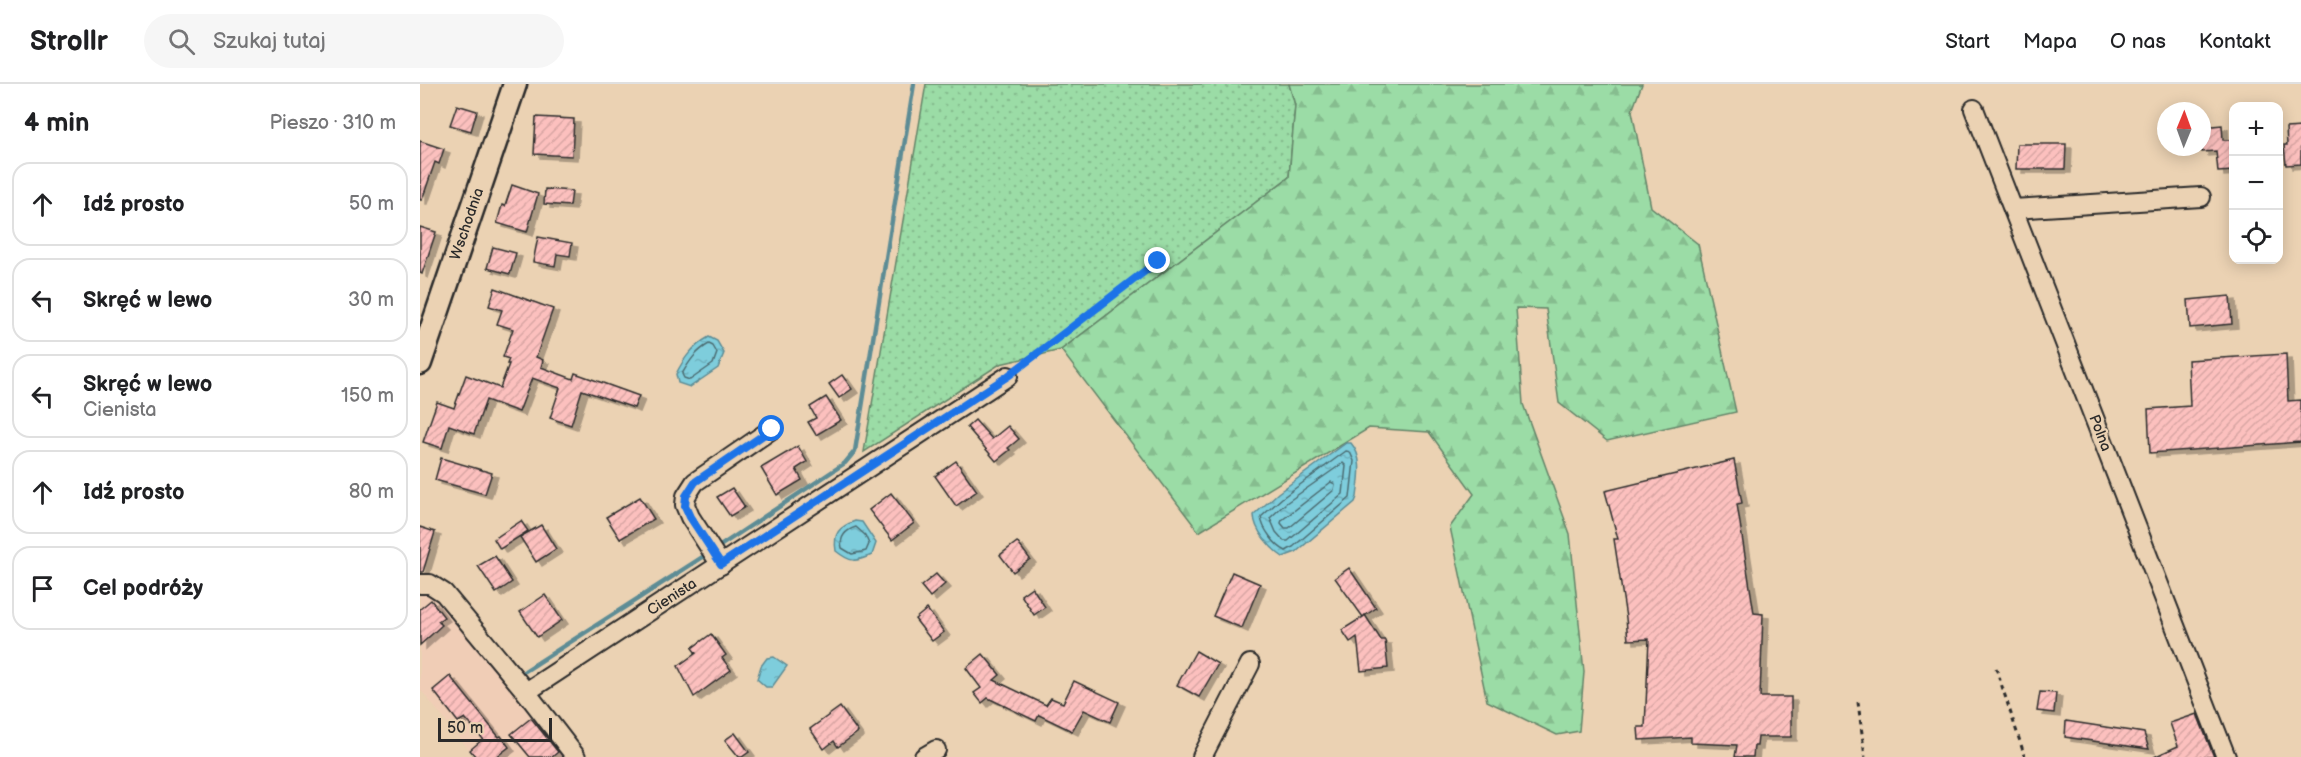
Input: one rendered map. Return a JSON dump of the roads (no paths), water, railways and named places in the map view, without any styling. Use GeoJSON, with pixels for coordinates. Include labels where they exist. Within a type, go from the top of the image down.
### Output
{"type":"FeatureCollection","features":[{"type":"Feature","properties":{"kind":"street","name":"Wschodnia"},"geometry":{"type":"LineString","coordinates":[[420,363],[515,84]]}},
{"type":"Feature","properties":{"kind":"street","name":"Polna"},"geometry":{"type":"LineString","coordinates":[[1974,109],[2226,757]]}},
{"type":"Feature","properties":{"kind":"street"},"geometry":{"type":"LineString","coordinates":[[2013,209],[2201,197]]}},
{"type":"Feature","properties":{"kind":"street","name":"Cienista"},"geometry":{"type":"LineString","coordinates":[[526,692],[1008,376]]}},
{"type":"Feature","properties":{"kind":"street"},"geometry":{"type":"LineString","coordinates":[[721,564],[690,517],[685,506],[686,496],[695,482],[772,429]]}},
{"type":"Feature","properties":{"kind":"street"},"geometry":{"type":"LineString","coordinates":[[420,584],[430,585],[444,593],[526,692],[576,757]]}},
{"type":"Feature","properties":{"kind":"street"},"geometry":{"type":"LineString","coordinates":[[1202,757],[1250,664]]}},
{"type":"Feature","properties":{"kind":"water"},"geometry":{"type":"Polygon","coordinates":[[[709,337],[717,341],[724,353],[718,368],[690,387],[678,383],[676,374],[682,363],[694,348],[709,337]]]}},
{"type":"Feature","properties":{"kind":"water"},"geometry":{"type":"Polygon","coordinates":[[[1346,443],[1351,443],[1358,455],[1360,469],[1355,502],[1296,552],[1283,557],[1264,539],[1257,527],[1254,515],[1278,493],[1346,443]]]}},
{"type":"Feature","properties":{"kind":"water"},"geometry":{"type":"Polygon","coordinates":[[[855,521],[862,522],[876,543],[872,555],[853,560],[836,551],[835,540],[841,528],[855,521]]]}},
{"type":"Feature","properties":{"kind":"water"},"geometry":{"type":"Polygon","coordinates":[[[774,657],[787,666],[772,687],[766,687],[757,679],[761,666],[767,658],[774,657]]]}},
{"type":"Feature","properties":{"kind":"waterway"},"geometry":{"type":"LineString","coordinates":[[717,548],[845,463],[855,451],[914,84]]}},
{"type":"Feature","properties":{"kind":"waterway"},"geometry":{"type":"LineString","coordinates":[[525,671],[709,553]]}}]}
